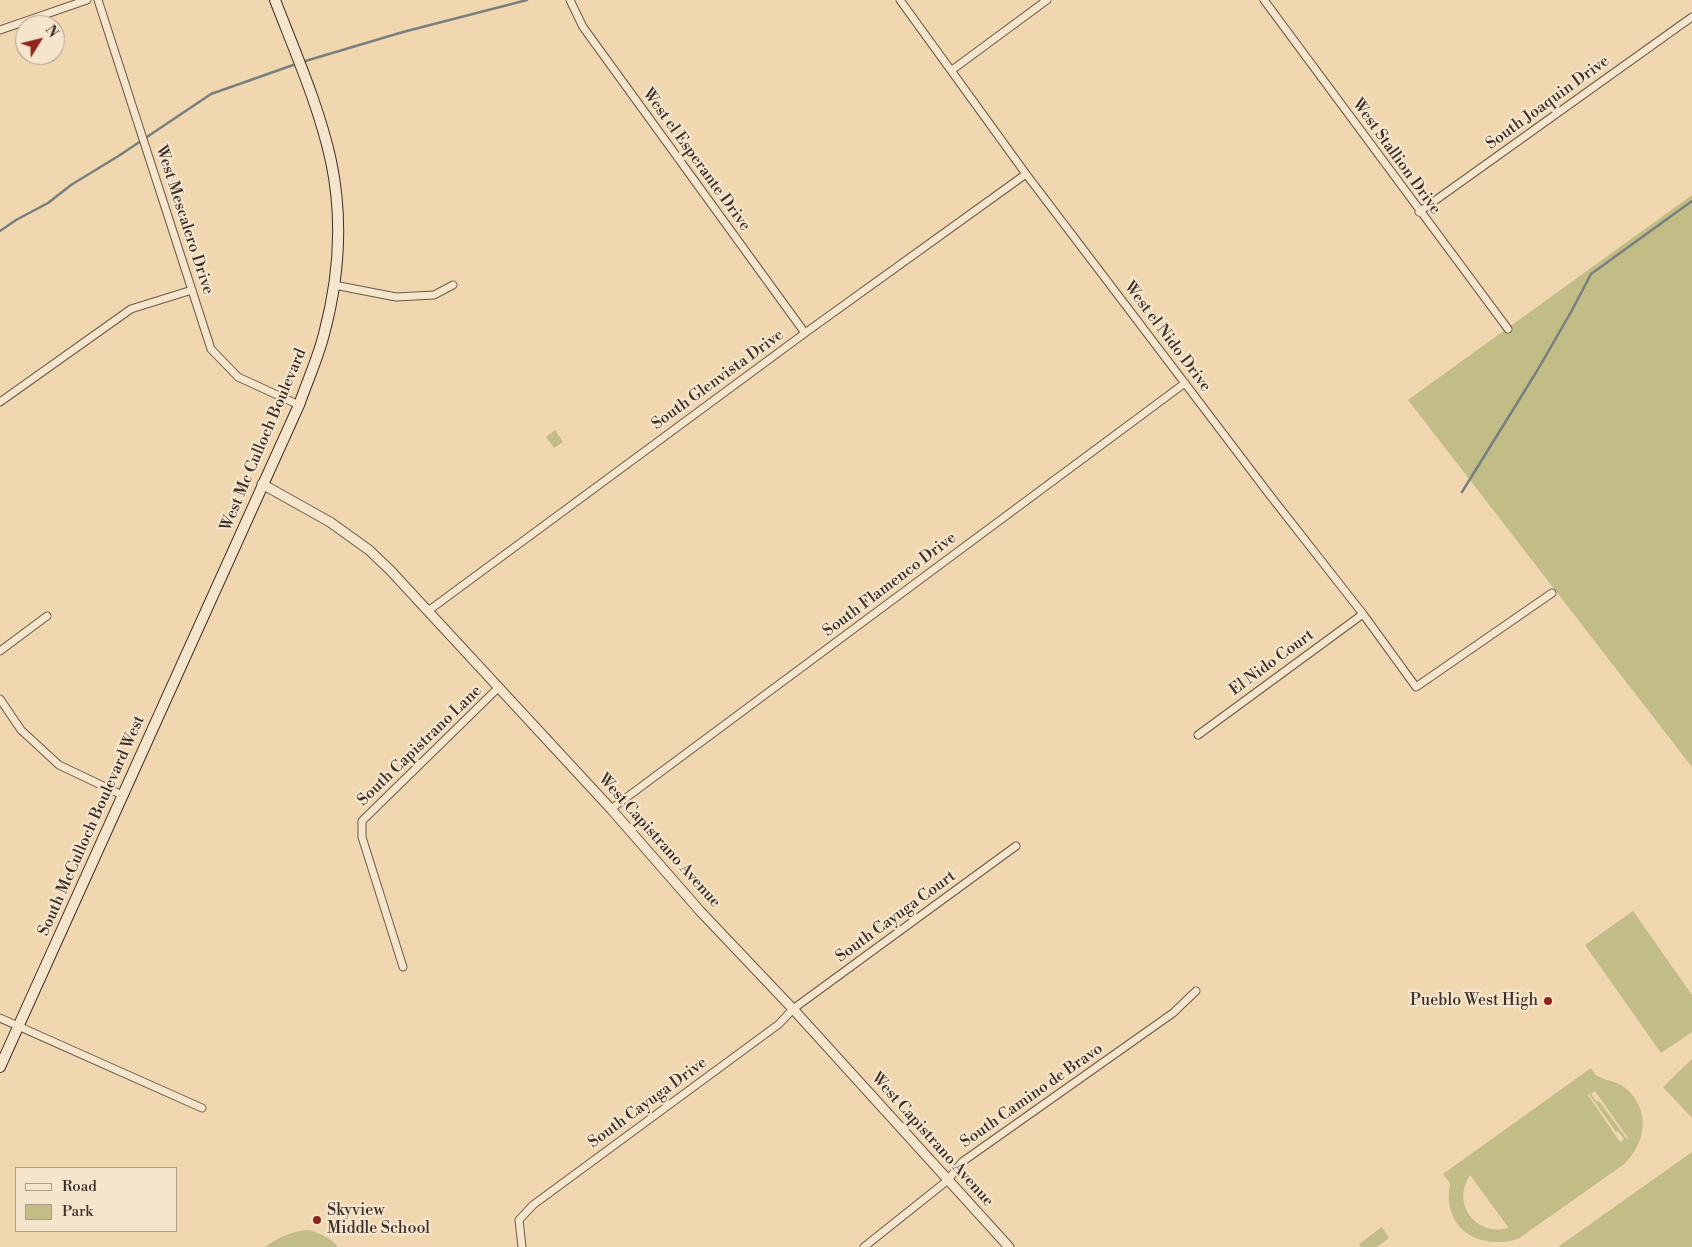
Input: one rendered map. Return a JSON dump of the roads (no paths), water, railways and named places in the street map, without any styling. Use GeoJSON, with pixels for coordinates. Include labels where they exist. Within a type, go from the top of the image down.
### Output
{"type":"FeatureCollection","features":[{"type":"Feature","properties":{"kind":"main road","name":"West Mc Culloch Boulevard"},"geometry":{"type":"LineString","coordinates":[[210,598],[298,406],[324,336],[334,285],[338,223],[331,162],[320,120],[275,0]]}},
{"type":"Feature","properties":{"kind":"main road","name":"South McCulloch Boulevard West"},"geometry":{"type":"LineString","coordinates":[[0,1067],[210,598]]}},
{"type":"Feature","properties":{"kind":"street"},"geometry":{"type":"LineString","coordinates":[[0,30],[87,0]]}},
{"type":"Feature","properties":{"kind":"street","name":"West Mescalero Drive"},"geometry":{"type":"LineString","coordinates":[[98,0],[211,349],[238,377],[298,406]]}},
{"type":"Feature","properties":{"kind":"street","name":"West el Esperante Drive"},"geometry":{"type":"LineString","coordinates":[[570,0],[583,27],[805,333]]}},
{"type":"Feature","properties":{"kind":"street","name":"West el Nido Drive"},"geometry":{"type":"LineString","coordinates":[[900,0],[1026,174],[1363,614],[1416,687],[1552,592]]}},
{"type":"Feature","properties":{"kind":"street"},"geometry":{"type":"LineString","coordinates":[[952,70],[1047,0]]}},
{"type":"Feature","properties":{"kind":"street","name":"West Stallion Drive"},"geometry":{"type":"LineString","coordinates":[[1264,0],[1419,212],[1508,329]]}},
{"type":"Feature","properties":{"kind":"street","name":"South Joaquin Drive"},"geometry":{"type":"LineString","coordinates":[[1419,212],[1692,17]]}},
{"type":"Feature","properties":{"kind":"street","name":"South Glenvista Drive"},"geometry":{"type":"LineString","coordinates":[[428,611],[805,333],[1026,174]]}},
{"type":"Feature","properties":{"kind":"street"},"geometry":{"type":"LineString","coordinates":[[334,285],[396,297],[434,296],[453,285]]}},
{"type":"Feature","properties":{"kind":"street"},"geometry":{"type":"LineString","coordinates":[[0,402],[131,309],[192,290]]}},
{"type":"Feature","properties":{"kind":"street","name":"South Flamenco Drive"},"geometry":{"type":"LineString","coordinates":[[611,809],[1185,383]]}},
{"type":"Feature","properties":{"kind":"street","name":"West Capistrano Avenue"},"geometry":{"type":"LineString","coordinates":[[262,484],[330,522],[352,537],[390,570],[611,809],[700,911],[793,1009],[1009,1247]]}},
{"type":"Feature","properties":{"kind":"street","name":"El Nido Court"},"geometry":{"type":"LineString","coordinates":[[1198,735],[1363,614]]}},
{"type":"Feature","properties":{"kind":"street"},"geometry":{"type":"LineString","coordinates":[[0,651],[47,616]]}},
{"type":"Feature","properties":{"kind":"street","name":"South Capistrano Lane"},"geometry":{"type":"LineString","coordinates":[[403,967],[362,838],[362,821],[498,688]]}},
{"type":"Feature","properties":{"kind":"street"},"geometry":{"type":"LineString","coordinates":[[0,699],[21,730],[59,765],[122,795]]}},
{"type":"Feature","properties":{"kind":"street","name":"South Cayuga Court"},"geometry":{"type":"LineString","coordinates":[[793,1009],[1016,846]]}},
{"type":"Feature","properties":{"kind":"street","name":"South Camino de Bravo"},"geometry":{"type":"LineString","coordinates":[[864,1247],[948,1180],[962,1162],[1173,1013],[1196,991]]}},
{"type":"Feature","properties":{"kind":"street","name":"South Cayuga Drive"},"geometry":{"type":"LineString","coordinates":[[522,1247],[519,1220],[533,1205],[780,1024],[793,1009]]}},
{"type":"Feature","properties":{"kind":"street"},"geometry":{"type":"LineString","coordinates":[[0,1018],[202,1108]]}},
{"type":"Feature","properties":{"kind":"waterway"},"geometry":{"type":"LineString","coordinates":[[302,62],[403,32],[527,0]]}},
{"type":"Feature","properties":{"kind":"waterway"},"geometry":{"type":"LineString","coordinates":[[0,231],[48,203],[71,185],[120,155],[211,94],[296,64]]}},
{"type":"Feature","properties":{"kind":"waterway"},"geometry":{"type":"LineString","coordinates":[[1462,492],[1537,371],[1591,274],[1692,201]]}},
{"type":"Feature","properties":{"kind":"place","name":"Pueblo West High"},"geometry":{"type":"Point","coordinates":[1548,1001]}},
{"type":"Feature","properties":{"kind":"place","name":"Skyview Middle School"},"geometry":{"type":"Point","coordinates":[317,1220]}}]}
